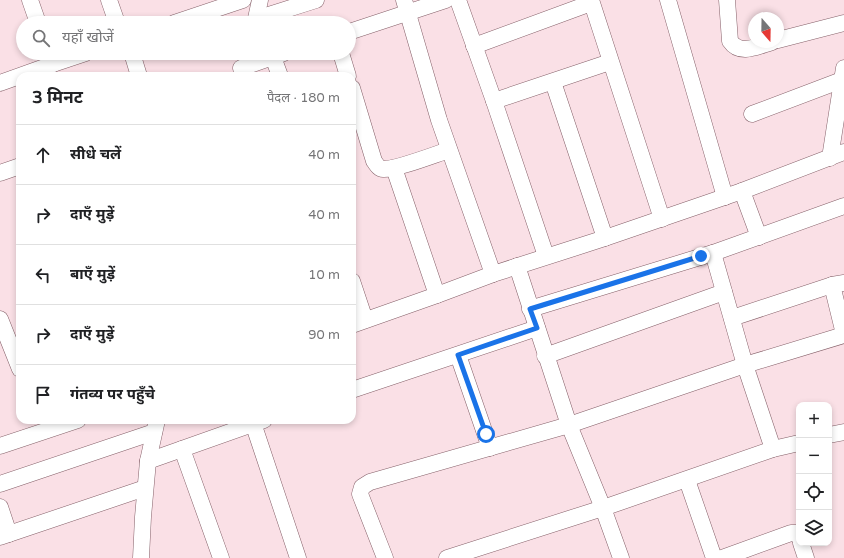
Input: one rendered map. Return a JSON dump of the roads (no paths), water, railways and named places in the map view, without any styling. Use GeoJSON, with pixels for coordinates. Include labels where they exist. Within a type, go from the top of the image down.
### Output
{"type":"FeatureCollection","features":[{"type":"Feature","properties":{"kind":"street"},"geometry":{"type":"LineString","coordinates":[[30,0],[36,16]]}},
{"type":"Feature","properties":{"kind":"street"},"geometry":{"type":"LineString","coordinates":[[109,0],[115,16]]}},
{"type":"Feature","properties":{"kind":"street"},"geometry":{"type":"LineString","coordinates":[[195,16],[243,0]]}},
{"type":"Feature","properties":{"kind":"street"},"geometry":{"type":"LineString","coordinates":[[257,16],[260,0]]}},
{"type":"Feature","properties":{"kind":"street"},"geometry":{"type":"LineString","coordinates":[[270,16],[316,0]]}},
{"type":"Feature","properties":{"kind":"street"},"geometry":{"type":"LineString","coordinates":[[356,29],[406,7],[446,0]]}},
{"type":"Feature","properties":{"kind":"street"},"geometry":{"type":"LineString","coordinates":[[458,0],[494,101],[546,256]]}},
{"type":"Feature","properties":{"kind":"street"},"geometry":{"type":"LineString","coordinates":[[668,0],[725,197]]}},
{"type":"Feature","properties":{"kind":"street"},"geometry":{"type":"LineString","coordinates":[[727,0],[730,41],[739,49],[750,48]]}},
{"type":"Feature","properties":{"kind":"street"},"geometry":{"type":"LineString","coordinates":[[474,46],[591,1],[662,219]]}},
{"type":"Feature","properties":{"kind":"street"},"geometry":{"type":"LineString","coordinates":[[406,7],[439,120],[493,274]]}},
{"type":"Feature","properties":{"kind":"street"},"geometry":{"type":"LineString","coordinates":[[784,38],[844,23]]}},
{"type":"Feature","properties":{"kind":"street"},"geometry":{"type":"LineString","coordinates":[[22,72],[49,60]]}},
{"type":"Feature","properties":{"kind":"street"},"geometry":{"type":"LineString","coordinates":[[134,60],[139,72]]}},
{"type":"Feature","properties":{"kind":"street"},"geometry":{"type":"LineString","coordinates":[[242,66],[262,60]]}},
{"type":"Feature","properties":{"kind":"street"},"geometry":{"type":"LineString","coordinates":[[279,60],[280,72]]}},
{"type":"Feature","properties":{"kind":"street"},"geometry":{"type":"LineString","coordinates":[[343,60],[347,72]]}},
{"type":"Feature","properties":{"kind":"street"},"geometry":{"type":"LineString","coordinates":[[494,101],[610,62]]}},
{"type":"Feature","properties":{"kind":"street"},"geometry":{"type":"LineString","coordinates":[[356,304],[359,322],[493,274],[725,197],[837,155],[843,74],[752,114]]}},
{"type":"Feature","properties":{"kind":"street"},"geometry":{"type":"LineString","coordinates":[[0,82],[16,75]]}},
{"type":"Feature","properties":{"kind":"street"},"geometry":{"type":"LineString","coordinates":[[553,82],[605,238]]}},
{"type":"Feature","properties":{"kind":"street"},"geometry":{"type":"LineString","coordinates":[[356,101],[374,162],[378,168],[394,168],[450,150]]}},
{"type":"Feature","properties":{"kind":"street"},"geometry":{"type":"LineString","coordinates":[[394,168],[437,295]]}},
{"type":"Feature","properties":{"kind":"street"},"geometry":{"type":"LineString","coordinates":[[0,173],[16,170]]}},
{"type":"Feature","properties":{"kind":"street"},"geometry":{"type":"LineString","coordinates":[[742,191],[759,236]]}},
{"type":"Feature","properties":{"kind":"street"},"geometry":{"type":"LineString","coordinates":[[530,309],[713,253],[844,206]]}},
{"type":"Feature","properties":{"kind":"street"},"geometry":{"type":"LineString","coordinates":[[713,253],[745,365],[772,449]]}},
{"type":"Feature","properties":{"kind":"street"},"geometry":{"type":"LineString","coordinates":[[517,266],[545,356],[569,425],[603,508],[620,558]]}},
{"type":"Feature","properties":{"kind":"street"},"geometry":{"type":"LineString","coordinates":[[385,558],[360,494],[362,486],[370,482],[569,425],[745,365],[844,334],[838,284],[732,318]]}},
{"type":"Feature","properties":{"kind":"street"},"geometry":{"type":"LineString","coordinates":[[545,356],[724,292]]}},
{"type":"Feature","properties":{"kind":"street"},"geometry":{"type":"LineString","coordinates":[[0,319],[13,333],[16,348]]}},
{"type":"Feature","properties":{"kind":"street"},"geometry":{"type":"LineString","coordinates":[[356,389],[537,328]]}},
{"type":"Feature","properties":{"kind":"street"},"geometry":{"type":"LineString","coordinates":[[458,355],[490,448]]}},
{"type":"Feature","properties":{"kind":"street"},"geometry":{"type":"LineString","coordinates":[[0,446],[42,426],[54,424]]}},
{"type":"Feature","properties":{"kind":"street"},"geometry":{"type":"LineString","coordinates":[[148,461],[248,424]]}},
{"type":"Feature","properties":{"kind":"street"},"geometry":{"type":"LineString","coordinates":[[257,424],[298,558]]}},
{"type":"Feature","properties":{"kind":"street"},"geometry":{"type":"LineString","coordinates":[[141,558],[148,461],[156,426]]}},
{"type":"Feature","properties":{"kind":"street"},"geometry":{"type":"LineString","coordinates":[[0,484],[156,426]]}},
{"type":"Feature","properties":{"kind":"street"},"geometry":{"type":"LineString","coordinates":[[832,434],[844,432]]}},
{"type":"Feature","properties":{"kind":"street"},"geometry":{"type":"LineString","coordinates":[[446,558],[687,480],[772,449],[796,444]]}},
{"type":"Feature","properties":{"kind":"street"},"geometry":{"type":"LineString","coordinates":[[182,449],[221,558]]}},
{"type":"Feature","properties":{"kind":"street"},"geometry":{"type":"LineString","coordinates":[[687,480],[714,558]]}},
{"type":"Feature","properties":{"kind":"street"},"geometry":{"type":"LineString","coordinates":[[0,507],[4,536],[145,488]]}},
{"type":"Feature","properties":{"kind":"street"},"geometry":{"type":"LineString","coordinates":[[722,558],[791,533],[796,533]]}},
{"type":"Feature","properties":{"kind":"street"},"geometry":{"type":"LineString","coordinates":[[802,546],[806,558]]}}]}
